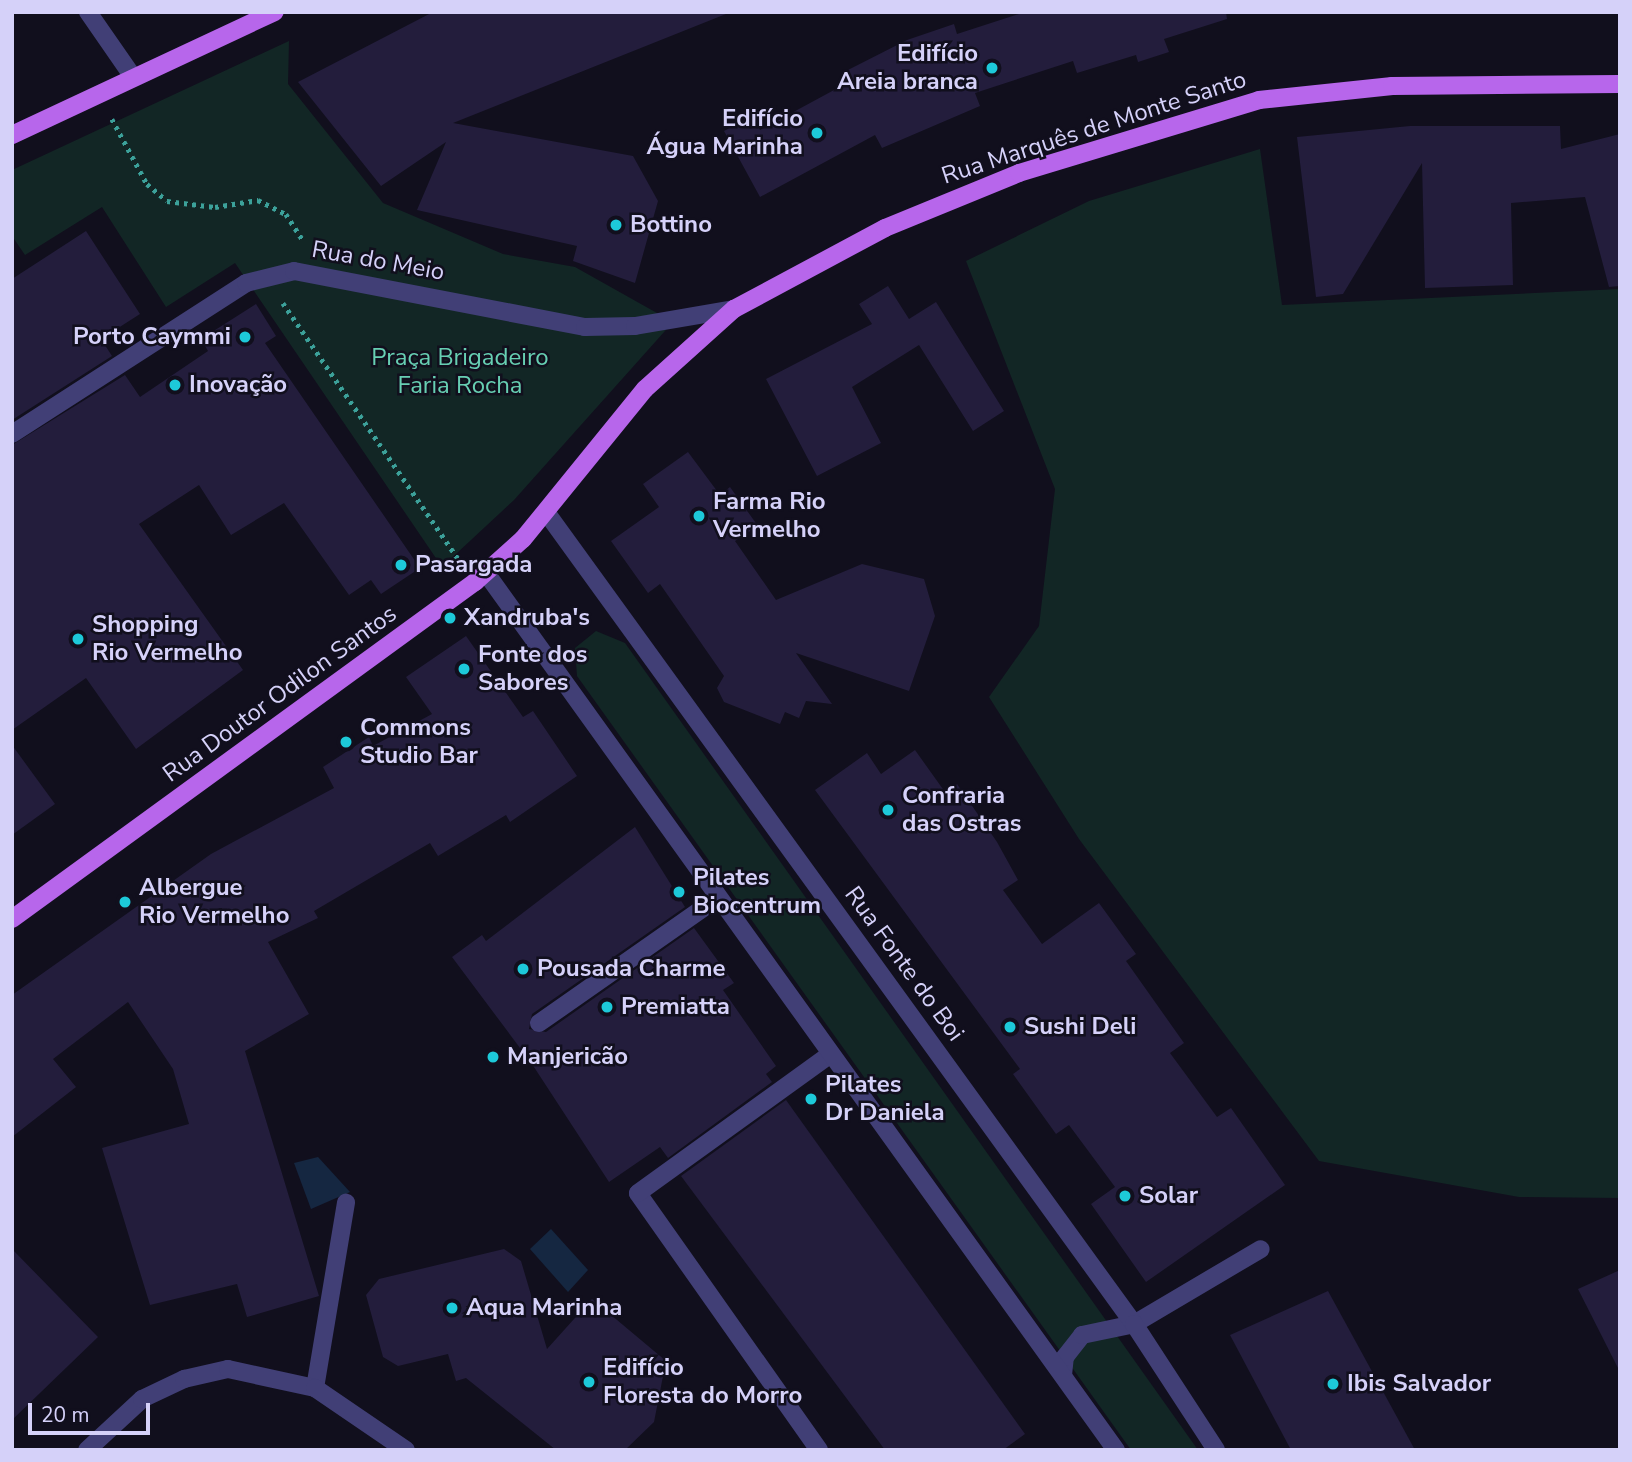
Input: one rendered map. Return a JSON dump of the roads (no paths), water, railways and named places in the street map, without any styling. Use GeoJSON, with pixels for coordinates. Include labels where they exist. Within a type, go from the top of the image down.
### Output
{"type":"FeatureCollection","features":[{"type":"Feature","properties":{"kind":"main road"},"geometry":{"type":"LineString","coordinates":[[12,135],[275,12]]}},
{"type":"Feature","properties":{"kind":"main road","name":"Rua Marquês de Monte Santo"},"geometry":{"type":"LineString","coordinates":[[734,309],[952,197],[1259,100],[1391,86],[1620,84]]}},
{"type":"Feature","properties":{"kind":"main road","name":"Rua Doutor Odilon Santos"},"geometry":{"type":"LineString","coordinates":[[12,919],[480,578],[546,512],[645,389],[734,309]]}},
{"type":"Feature","properties":{"kind":"street"},"geometry":{"type":"LineString","coordinates":[[88,12],[133,77]]}},
{"type":"Feature","properties":{"kind":"street","name":"Rua do Meio"},"geometry":{"type":"LineString","coordinates":[[12,434],[265,277],[320,273],[585,327],[635,326],[734,309]]}},
{"type":"Feature","properties":{"kind":"street","name":"Rua Fonte do Boi"},"geometry":{"type":"LineString","coordinates":[[546,512],[1134,1324],[1216,1450]]}},
{"type":"Feature","properties":{"kind":"street"},"geometry":{"type":"LineString","coordinates":[[480,578],[1116,1450]]}},
{"type":"Feature","properties":{"kind":"street"},"geometry":{"type":"LineString","coordinates":[[538,1023],[716,899]]}},
{"type":"Feature","properties":{"kind":"street"},"geometry":{"type":"LineString","coordinates":[[819,1450],[638,1193],[828,1056]]}},
{"type":"Feature","properties":{"kind":"street"},"geometry":{"type":"LineString","coordinates":[[315,1388],[346,1203]]}},
{"type":"Feature","properties":{"kind":"street"},"geometry":{"type":"LineString","coordinates":[[1063,1376],[1065,1357],[1082,1335],[1134,1324],[1261,1249]]}},
{"type":"Feature","properties":{"kind":"street"},"geometry":{"type":"LineString","coordinates":[[87,1450],[142,1399],[184,1379],[228,1369],[315,1388],[406,1450]]}},
{"type":"Feature","properties":{"kind":"water"},"geometry":{"type":"Polygon","coordinates":[[[318,1157],[350,1192],[311,1209],[294,1163],[318,1157]]]}},
{"type":"Feature","properties":{"kind":"water"},"geometry":{"type":"Polygon","coordinates":[[[551,1229],[588,1270],[568,1292],[530,1249],[551,1229]]]}},
{"type":"Feature","properties":{"kind":"place","name":"Edifício Areia branca"},"geometry":{"type":"Point","coordinates":[992,68]}},
{"type":"Feature","properties":{"kind":"place","name":"Edifício Água Marinha"},"geometry":{"type":"Point","coordinates":[817,133]}},
{"type":"Feature","properties":{"kind":"place","name":"Bottino"},"geometry":{"type":"Point","coordinates":[616,225]}},
{"type":"Feature","properties":{"kind":"place","name":"Porto Caymmi"},"geometry":{"type":"Point","coordinates":[245,337]}},
{"type":"Feature","properties":{"kind":"place","name":"Inovação"},"geometry":{"type":"Point","coordinates":[175,385]}},
{"type":"Feature","properties":{"kind":"place","name":"Farma Rio Vermelho"},"geometry":{"type":"Point","coordinates":[699,516]}},
{"type":"Feature","properties":{"kind":"place","name":"Pasargada"},"geometry":{"type":"Point","coordinates":[401,565]}},
{"type":"Feature","properties":{"kind":"place","name":"Xandruba's"},"geometry":{"type":"Point","coordinates":[450,618]}},
{"type":"Feature","properties":{"kind":"place","name":"Shopping Rio Vermelho"},"geometry":{"type":"Point","coordinates":[78,639]}},
{"type":"Feature","properties":{"kind":"place","name":"Fonte dos Sabores"},"geometry":{"type":"Point","coordinates":[464,669]}},
{"type":"Feature","properties":{"kind":"place","name":"Commons Studio Bar"},"geometry":{"type":"Point","coordinates":[346,742]}},
{"type":"Feature","properties":{"kind":"place","name":"Confraria das Ostras"},"geometry":{"type":"Point","coordinates":[888,810]}},
{"type":"Feature","properties":{"kind":"place","name":"Pilates Biocentrum"},"geometry":{"type":"Point","coordinates":[679,892]}},
{"type":"Feature","properties":{"kind":"place","name":"Albergue Rio Vermelho"},"geometry":{"type":"Point","coordinates":[125,902]}},
{"type":"Feature","properties":{"kind":"place","name":"Pousada Charme"},"geometry":{"type":"Point","coordinates":[523,969]}},
{"type":"Feature","properties":{"kind":"place","name":"Premiatta"},"geometry":{"type":"Point","coordinates":[607,1007]}},
{"type":"Feature","properties":{"kind":"place","name":"Sushi Deli"},"geometry":{"type":"Point","coordinates":[1010,1027]}},
{"type":"Feature","properties":{"kind":"place","name":"Manjericão"},"geometry":{"type":"Point","coordinates":[493,1057]}},
{"type":"Feature","properties":{"kind":"place","name":"Pilates Dr Daniela"},"geometry":{"type":"Point","coordinates":[811,1099]}},
{"type":"Feature","properties":{"kind":"place","name":"Solar"},"geometry":{"type":"Point","coordinates":[1125,1196]}},
{"type":"Feature","properties":{"kind":"place","name":"Aqua Marinha"},"geometry":{"type":"Point","coordinates":[452,1308]}},
{"type":"Feature","properties":{"kind":"place","name":"Edifício Floresta do Morro"},"geometry":{"type":"Point","coordinates":[589,1382]}},
{"type":"Feature","properties":{"kind":"place","name":"Ibis Salvador"},"geometry":{"type":"Point","coordinates":[1333,1384]}},
{"type":"Feature","properties":{"kind":"park label","name":"Praça Brigadeiro Faria Rocha"},"geometry":{"type":"Point","coordinates":[460,372]}}]}
